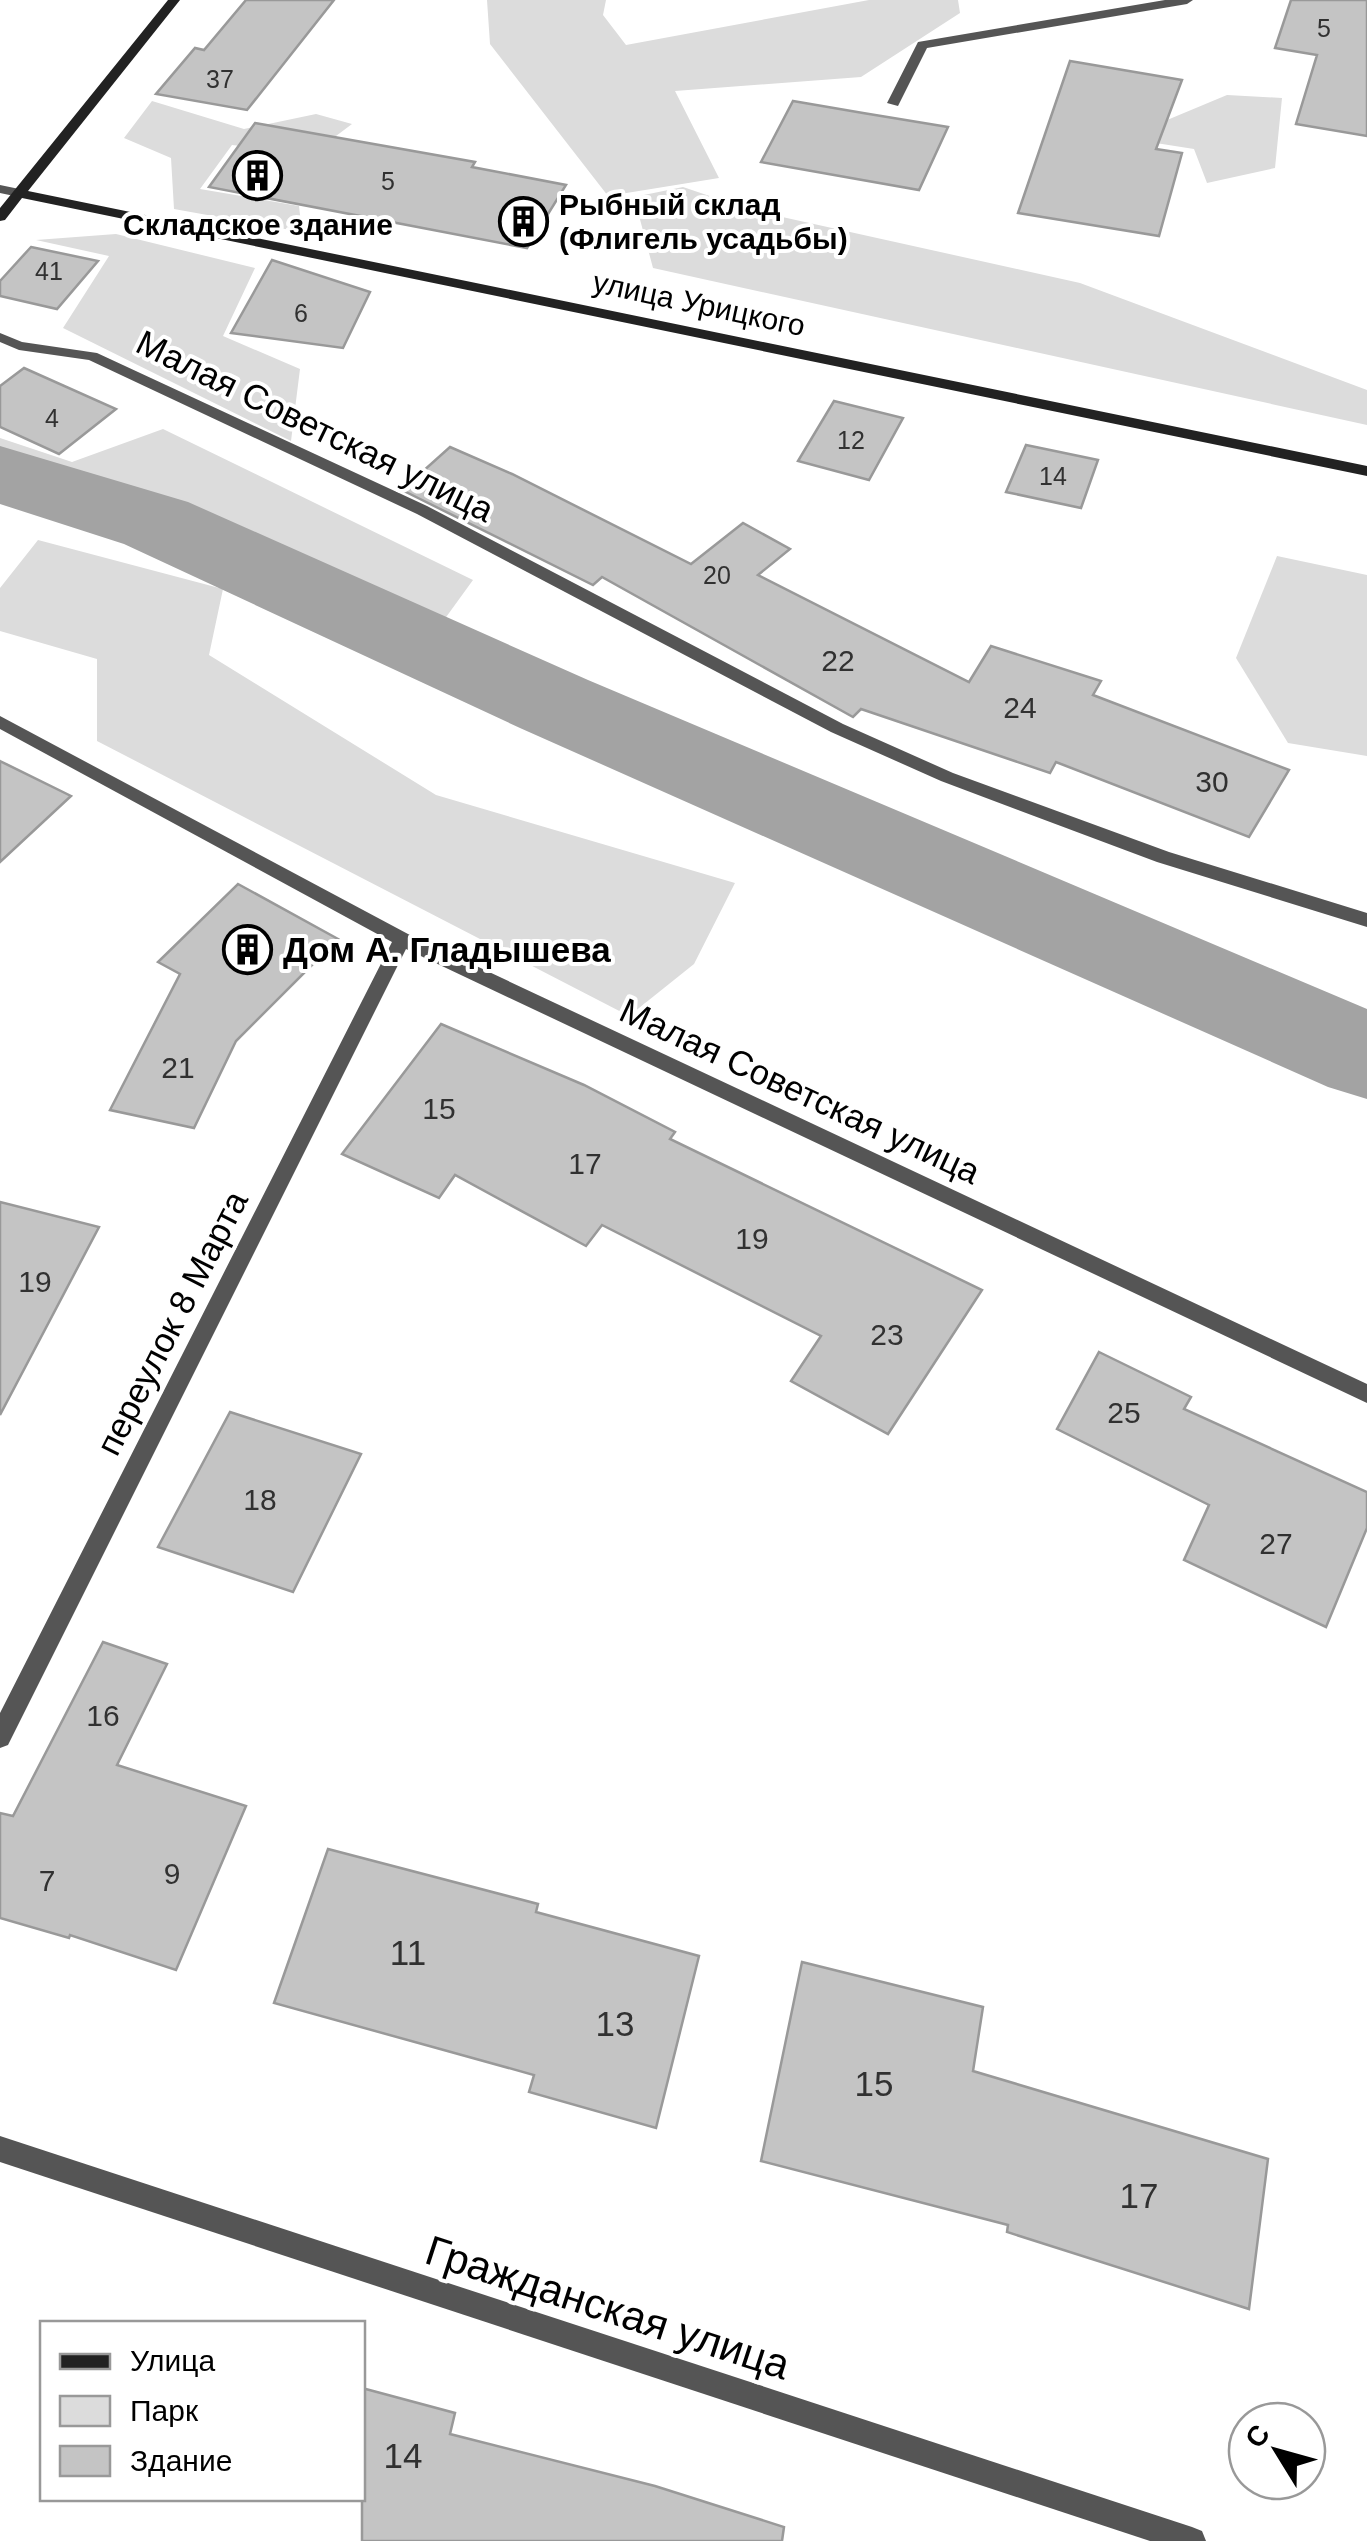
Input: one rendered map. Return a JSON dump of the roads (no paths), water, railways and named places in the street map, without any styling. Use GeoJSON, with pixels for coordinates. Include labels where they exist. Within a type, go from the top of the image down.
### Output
{"type":"FeatureCollection","features":[{"type":"Feature","properties":{"kind":"main road"},"geometry":{"type":"LineString","coordinates":[[0,217],[174,0]]}},
{"type":"Feature","properties":{"kind":"main road","name":"улица Урицкого"},"geometry":{"type":"LineString","coordinates":[[19,193],[1367,472]]}},
{"type":"Feature","properties":{"kind":"street"},"geometry":{"type":"LineString","coordinates":[[893,103],[922,45],[1187,0]]}},
{"type":"Feature","properties":{"kind":"street"},"geometry":{"type":"LineString","coordinates":[[0,190],[19,193]]}},
{"type":"Feature","properties":{"kind":"street","name":"Малая Советская улица"},"geometry":{"type":"LineString","coordinates":[[0,338],[20,346],[92,356],[422,510],[837,728],[947,777],[1162,857],[1367,920]]}},
{"type":"Feature","properties":{"kind":"street","name":"Малая Советская улица"},"geometry":{"type":"LineString","coordinates":[[0,722],[402,939],[1367,1394]]}},
{"type":"Feature","properties":{"kind":"street","name":"переулок 8 Марта"},"geometry":{"type":"LineString","coordinates":[[0,1737],[402,939]]}},
{"type":"Feature","properties":{"kind":"street","name":"Гражданская улица"},"geometry":{"type":"LineString","coordinates":[[0,2149],[1192,2541]]}},
{"type":"Feature","properties":{"kind":"waterway"},"geometry":{"type":"LineString","coordinates":[[0,474],[156,523],[554,704],[1367,1056]]}},
{"type":"Feature","properties":{"kind":"place","name":"Складское здание"},"geometry":{"type":"Point","coordinates":[258,176]}},
{"type":"Feature","properties":{"kind":"place","name":"Рыбный склад (Флигель усадьбы)"},"geometry":{"type":"Point","coordinates":[524,222]}},
{"type":"Feature","properties":{"kind":"place","name":"Дом А. Гладышева"},"geometry":{"type":"Point","coordinates":[248,950]}}]}
